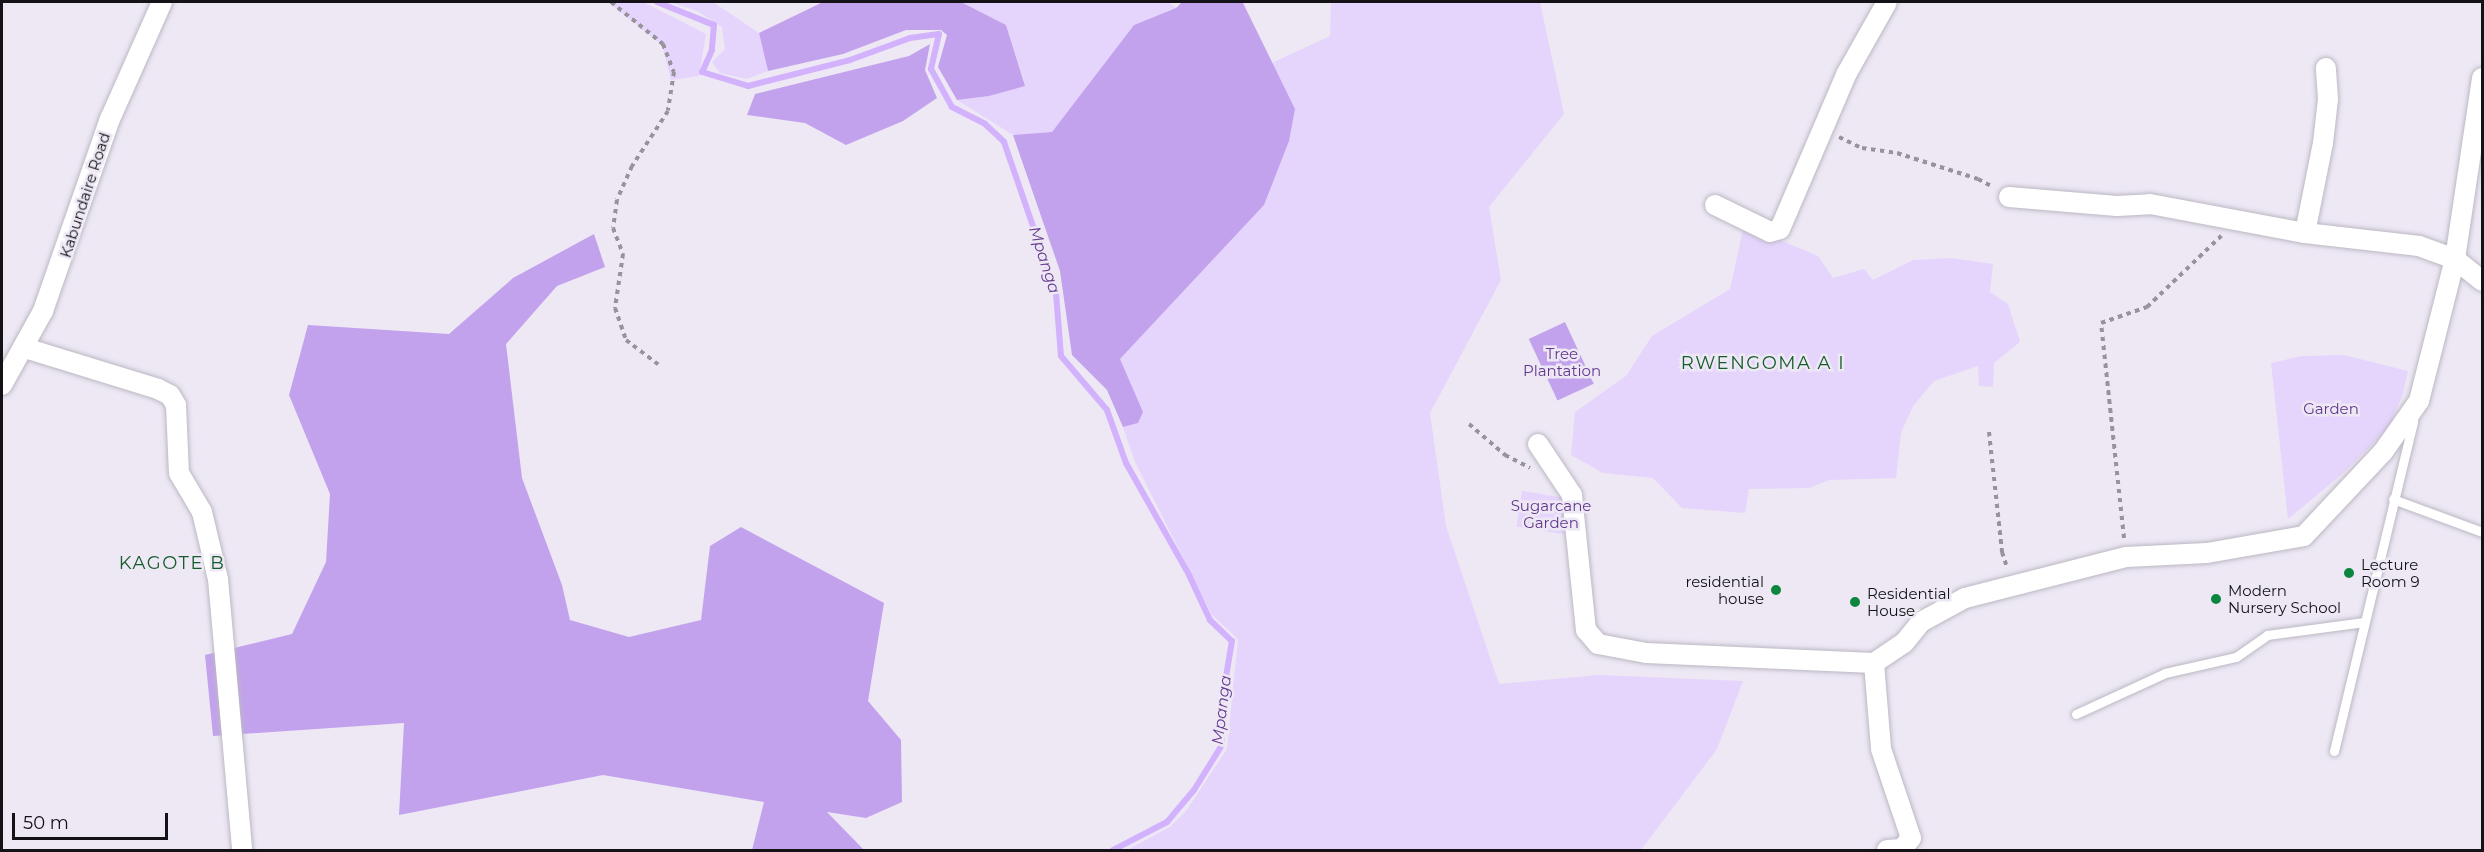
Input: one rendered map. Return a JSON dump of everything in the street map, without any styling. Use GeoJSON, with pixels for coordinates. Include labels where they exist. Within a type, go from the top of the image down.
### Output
{"type":"FeatureCollection","features":[{"type":"Feature","properties":{"kind":"street","name":"Kabundaire Road"},"geometry":{"type":"LineString","coordinates":[[2,385],[25,348],[69,246],[110,118],[162,2]]}},
{"type":"Feature","properties":{"kind":"street"},"geometry":{"type":"LineString","coordinates":[[1716,205],[1770,232],[1780,229],[1822,129],[1869,30],[1887,2]]}},
{"type":"Feature","properties":{"kind":"street"},"geometry":{"type":"LineString","coordinates":[[2305,233],[2323,143],[2328,99],[2326,68]]}},
{"type":"Feature","properties":{"kind":"street"},"geometry":{"type":"LineString","coordinates":[[1538,444],[1572,495],[1580,599],[1586,630],[1598,644],[1646,653],[1874,663],[1890,656],[1937,612],[1965,598],[2126,557],[2207,553],[2272,545],[2304,536],[2383,452],[2419,401],[2455,259],[2482,78]]}},
{"type":"Feature","properties":{"kind":"street"},"geometry":{"type":"LineString","coordinates":[[2009,197],[2117,206],[2150,204],[2305,233],[2419,246],[2455,259],[2482,281]]}},
{"type":"Feature","properties":{"kind":"street"},"geometry":{"type":"LineString","coordinates":[[25,348],[158,389],[170,395],[176,405],[179,473],[202,512],[218,579],[242,850]]}},
{"type":"Feature","properties":{"kind":"street"},"geometry":{"type":"LineString","coordinates":[[1874,663],[1881,749],[1911,838],[1902,849],[1887,850]]}},
{"type":"Feature","properties":{"kind":"lane"},"geometry":{"type":"LineString","coordinates":[[2334,751],[2392,499],[2419,401]]}},
{"type":"Feature","properties":{"kind":"lane"},"geometry":{"type":"LineString","coordinates":[[2392,499],[2482,532]]}},
{"type":"Feature","properties":{"kind":"lane"},"geometry":{"type":"LineString","coordinates":[[2076,714],[2165,674],[2236,657],[2267,635],[2364,622]]}},
{"type":"Feature","properties":{"kind":"path"},"geometry":{"type":"LineString","coordinates":[[612,2],[663,44],[674,72],[668,111],[632,166],[617,200],[613,228],[623,254],[615,309],[626,340],[658,365]]}},
{"type":"Feature","properties":{"kind":"path"},"geometry":{"type":"LineString","coordinates":[[1822,129],[1863,148],[1897,153],[1978,179],[2009,197]]}},
{"type":"Feature","properties":{"kind":"path"},"geometry":{"type":"LineString","coordinates":[[2126,557],[2101,323],[2147,307],[2239,220]]}},
{"type":"Feature","properties":{"kind":"path"},"geometry":{"type":"LineString","coordinates":[[1469,424],[1505,455],[1535,471]]}},
{"type":"Feature","properties":{"kind":"path"},"geometry":{"type":"LineString","coordinates":[[1989,432],[2002,552],[2010,585]]}},
{"type":"Feature","properties":{"kind":"green space"},"geometry":{"type":"Polygon","coordinates":[[[608,2],[643,2],[706,34],[699,76],[671,80],[662,45],[608,2]]]}},
{"type":"Feature","properties":{"kind":"green space"},"geometry":{"type":"Polygon","coordinates":[[[670,2],[713,2],[759,33],[768,71],[747,79],[720,73],[712,62],[725,49],[722,27],[697,11],[670,2]]]}},
{"type":"Feature","properties":{"kind":"green space"},"geometry":{"type":"Polygon","coordinates":[[[823,2],[961,2],[1006,25],[1025,86],[989,96],[957,100],[938,67],[947,35],[941,30],[906,30],[843,54],[768,71],[759,33],[823,2]]]}},
{"type":"Feature","properties":{"kind":"green space"},"geometry":{"type":"Polygon","coordinates":[[[961,2],[1168,2],[1176,8],[1134,25],[1052,132],[1013,135],[957,100],[989,96],[1025,85],[1006,25],[961,2]]]}},
{"type":"Feature","properties":{"kind":"green space"},"geometry":{"type":"Polygon","coordinates":[[[1182,2],[1243,3],[1295,109],[1289,141],[1264,205],[1120,359],[1143,412],[1138,423],[1123,427],[1107,390],[1072,355],[1060,271],[1013,135],[1052,132],[1134,25],[1176,8],[1182,2]]]}},
{"type":"Feature","properties":{"kind":"green space"},"geometry":{"type":"Polygon","coordinates":[[[1331,2],[1540,2],[1564,114],[1489,207],[1501,280],[1430,413],[1446,526],[1499,684],[1598,675],[1743,681],[1717,749],[1641,850],[1127,850],[1170,827],[1186,811],[1227,749],[1238,639],[1212,615],[1135,462],[1123,427],[1138,423],[1120,359],[1264,205],[1295,109],[1272,63],[1330,36],[1331,2]]]}},
{"type":"Feature","properties":{"kind":"green space"},"geometry":{"type":"Polygon","coordinates":[[[930,44],[925,70],[937,98],[903,121],[846,145],[805,123],[747,115],[755,94],[909,56],[930,44]]]}},
{"type":"Feature","properties":{"kind":"green space"},"geometry":{"type":"Polygon","coordinates":[[[1744,225],[1818,256],[1833,278],[1864,269],[1873,280],[1913,260],[1950,258],[1993,264],[1990,292],[2008,304],[2020,342],[1994,363],[1993,387],[1979,386],[1978,366],[1934,381],[1913,406],[1901,433],[1896,478],[1829,480],[1809,488],[1749,489],[1745,513],[1682,508],[1653,478],[1603,473],[1571,455],[1575,412],[1626,376],[1652,336],[1730,289],[1744,225]]]}},
{"type":"Feature","properties":{"kind":"green space"},"geometry":{"type":"Polygon","coordinates":[[[594,234],[605,267],[557,286],[506,344],[522,478],[562,585],[570,620],[629,637],[701,620],[710,546],[741,527],[884,603],[868,701],[901,740],[902,802],[866,818],[827,812],[864,850],[752,850],[764,802],[603,775],[399,815],[404,723],[213,736],[205,655],[292,634],[326,562],[330,494],[289,395],[308,325],[449,334],[513,278],[594,234]]]}},
{"type":"Feature","properties":{"kind":"green space","name":"Tree Plantation"},"geometry":{"type":"Polygon","coordinates":[[[1565,322],[1594,384],[1557,401],[1529,339],[1565,322]]]}},
{"type":"Feature","properties":{"kind":"green space","name":"Garden"},"geometry":{"type":"Polygon","coordinates":[[[2344,355],[2408,371],[2403,393],[2389,428],[2341,475],[2288,519],[2271,363],[2302,356],[2344,355]]]}},
{"type":"Feature","properties":{"kind":"green space","name":"Sugarcane Garden"},"geometry":{"type":"Polygon","coordinates":[[[1522,491],[1573,499],[1568,535],[1516,527],[1522,491]]]}},
{"type":"Feature","properties":{"kind":"waterway","name":"Mpanga"},"geometry":{"type":"LineString","coordinates":[[657,2],[714,25],[712,50],[702,72],[748,86],[850,60],[910,38],[939,34],[931,69],[952,107],[985,124],[1004,142],[1056,293],[1061,356],[1107,410],[1126,463],[1189,575],[1210,620],[1232,641],[1221,706],[1222,745],[1194,790],[1167,822],[1113,850]]}},
{"type":"Feature","properties":{"kind":"place","name":"Lecture Room 9"},"geometry":{"type":"Point","coordinates":[2349,573]}},
{"type":"Feature","properties":{"kind":"place","name":"residential house"},"geometry":{"type":"Point","coordinates":[1776,590]}},
{"type":"Feature","properties":{"kind":"place","name":"Modern Nursery School"},"geometry":{"type":"Point","coordinates":[2216,599]}},
{"type":"Feature","properties":{"kind":"place","name":"Residential House"},"geometry":{"type":"Point","coordinates":[1855,602]}},
{"type":"Feature","properties":{"kind":"district","name":"RWENGOMA A I"},"geometry":{"type":"Point","coordinates":[1763,363]}},
{"type":"Feature","properties":{"kind":"district","name":"KAGOTE B"},"geometry":{"type":"Point","coordinates":[172,563]}}]}
